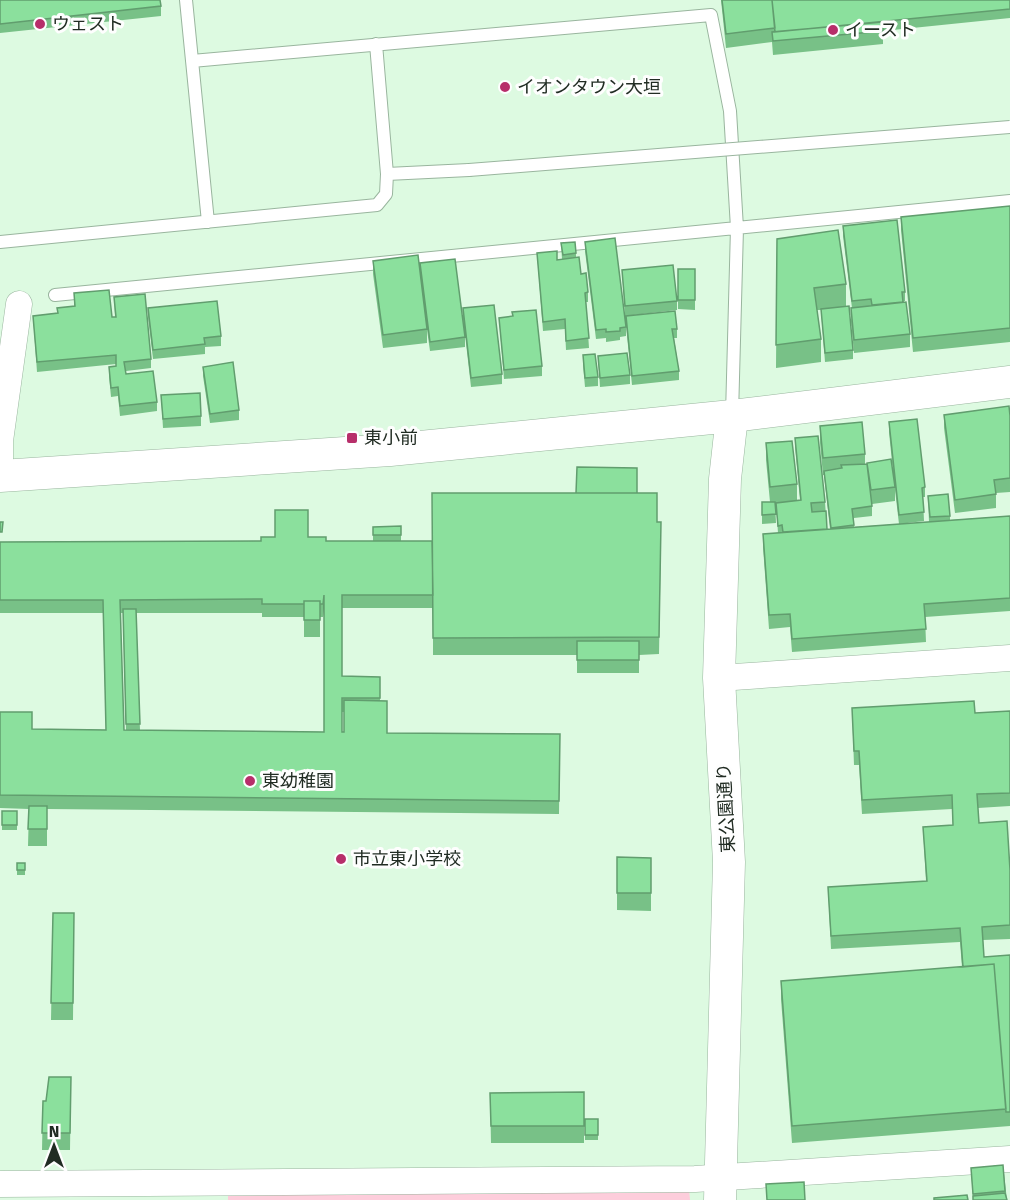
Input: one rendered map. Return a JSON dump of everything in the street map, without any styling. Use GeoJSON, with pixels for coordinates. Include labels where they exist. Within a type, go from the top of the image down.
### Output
{"type":"FeatureCollection","features":[{"type":"Feature","properties":{"kind":"street"},"geometry":{"type":"LineString","coordinates":[[19,304],[0,441],[0,476],[390,450],[732,416],[1010,382]]}},
{"type":"Feature","properties":{"kind":"street","name":"東公園通り"},"geometry":{"type":"LineString","coordinates":[[720,1189],[729,862],[719,678],[725,479],[732,416]]}},
{"type":"Feature","properties":{"kind":"street"},"geometry":{"type":"LineString","coordinates":[[719,678],[1010,658]]}},
{"type":"Feature","properties":{"kind":"street"},"geometry":{"type":"LineString","coordinates":[[0,1184],[720,1189],[1010,1159]]}},
{"type":"Feature","properties":{"kind":"lane"},"geometry":{"type":"LineString","coordinates":[[186,0],[208,222]]}},
{"type":"Feature","properties":{"kind":"lane"},"geometry":{"type":"LineString","coordinates":[[192,61],[711,15],[730,111],[737,228],[732,416]]}},
{"type":"Feature","properties":{"kind":"lane"},"geometry":{"type":"LineString","coordinates":[[0,242],[378,205],[386,194],[387,174],[376,44]]}},
{"type":"Feature","properties":{"kind":"lane"},"geometry":{"type":"LineString","coordinates":[[387,174],[469,170],[1010,127]]}},
{"type":"Feature","properties":{"kind":"lane"},"geometry":{"type":"LineString","coordinates":[[56,294],[702,229],[737,228],[1010,201]]}},
{"type":"Feature","properties":{"kind":"shaded area"},"geometry":{"type":"Polygon","coordinates":[[[689,1189],[690,1200],[228,1200],[228,1195],[689,1189]]]}},
{"type":"Feature","properties":{"kind":"building","name":"ウェスト"},"geometry":{"type":"Polygon","coordinates":[[[0,0],[160,0],[161,6],[0,24],[0,0]]]}},
{"type":"Feature","properties":{"kind":"building"},"geometry":{"type":"Polygon","coordinates":[[[722,0],[772,0],[775,28],[726,34],[722,0]]]}},
{"type":"Feature","properties":{"kind":"building","name":"イースト"},"geometry":{"type":"Polygon","coordinates":[[[772,0],[1010,0],[1010,9],[775,32],[772,0]]]}},
{"type":"Feature","properties":{"kind":"building"},"geometry":{"type":"Polygon","coordinates":[[[883,22],[883,31],[773,41],[772,32],[883,22]]]}},
{"type":"Feature","properties":{"kind":"building"},"geometry":{"type":"Polygon","coordinates":[[[1010,206],[1010,328],[913,338],[901,217],[1010,206]]]}},
{"type":"Feature","properties":{"kind":"building"},"geometry":{"type":"Polygon","coordinates":[[[897,220],[905,292],[902,292],[903,302],[872,305],[871,299],[852,301],[843,226],[897,220]]]}},
{"type":"Feature","properties":{"kind":"building"},"geometry":{"type":"Polygon","coordinates":[[[838,230],[846,284],[814,288],[821,339],[776,345],[777,239],[838,230]]]}},
{"type":"Feature","properties":{"kind":"building"},"geometry":{"type":"Polygon","coordinates":[[[615,238],[626,327],[620,328],[620,331],[606,332],[606,329],[596,330],[585,242],[615,238]]]}},
{"type":"Feature","properties":{"kind":"building"},"geometry":{"type":"Polygon","coordinates":[[[575,242],[576,253],[563,255],[561,243],[575,242]]]}},
{"type":"Feature","properties":{"kind":"building"},"geometry":{"type":"Polygon","coordinates":[[[557,251],[557,260],[579,257],[581,274],[586,273],[588,292],[585,293],[589,338],[566,341],[565,319],[543,322],[537,253],[557,251]]]}},
{"type":"Feature","properties":{"kind":"building"},"geometry":{"type":"Polygon","coordinates":[[[418,255],[427,329],[383,335],[373,261],[418,255]]]}},
{"type":"Feature","properties":{"kind":"building"},"geometry":{"type":"Polygon","coordinates":[[[455,259],[465,337],[430,342],[420,263],[455,259]]]}},
{"type":"Feature","properties":{"kind":"building"},"geometry":{"type":"Polygon","coordinates":[[[673,265],[677,301],[625,306],[622,270],[673,265]]]}},
{"type":"Feature","properties":{"kind":"building"},"geometry":{"type":"Polygon","coordinates":[[[678,269],[695,269],[695,300],[678,300],[678,269]]]}},
{"type":"Feature","properties":{"kind":"building"},"geometry":{"type":"Polygon","coordinates":[[[109,290],[112,317],[116,317],[114,297],[145,294],[151,359],[124,362],[126,374],[153,371],[157,402],[120,406],[118,387],[111,388],[109,367],[116,366],[116,355],[37,362],[33,316],[58,313],[57,308],[75,306],[74,293],[109,290]]]}},
{"type":"Feature","properties":{"kind":"building"},"geometry":{"type":"Polygon","coordinates":[[[217,301],[221,336],[204,338],[205,344],[153,350],[148,308],[217,301]]]}},
{"type":"Feature","properties":{"kind":"building"},"geometry":{"type":"Polygon","coordinates":[[[906,302],[910,334],[854,340],[851,308],[906,302]]]}},
{"type":"Feature","properties":{"kind":"building"},"geometry":{"type":"Polygon","coordinates":[[[494,305],[502,374],[471,378],[463,308],[494,305]]]}},
{"type":"Feature","properties":{"kind":"building"},"geometry":{"type":"Polygon","coordinates":[[[849,306],[853,350],[825,353],[821,309],[849,306]]]}},
{"type":"Feature","properties":{"kind":"building"},"geometry":{"type":"Polygon","coordinates":[[[536,310],[542,366],[504,370],[499,318],[513,316],[512,312],[536,310]]]}},
{"type":"Feature","properties":{"kind":"building"},"geometry":{"type":"Polygon","coordinates":[[[675,311],[677,329],[672,329],[679,371],[632,376],[626,316],[675,311]]]}},
{"type":"Feature","properties":{"kind":"building"},"geometry":{"type":"Polygon","coordinates":[[[627,353],[630,375],[600,378],[598,356],[627,353]]]}},
{"type":"Feature","properties":{"kind":"building"},"geometry":{"type":"Polygon","coordinates":[[[595,354],[598,377],[585,378],[583,355],[595,354]]]}},
{"type":"Feature","properties":{"kind":"building"},"geometry":{"type":"Polygon","coordinates":[[[233,362],[239,410],[210,414],[203,367],[233,362]]]}},
{"type":"Feature","properties":{"kind":"building"},"geometry":{"type":"Polygon","coordinates":[[[200,393],[201,416],[163,419],[161,395],[200,393]]]}},
{"type":"Feature","properties":{"kind":"building"},"geometry":{"type":"Polygon","coordinates":[[[1009,406],[1010,478],[994,480],[996,494],[955,500],[944,415],[1009,406]]]}},
{"type":"Feature","properties":{"kind":"building"},"geometry":{"type":"Polygon","coordinates":[[[917,419],[925,487],[922,488],[924,512],[899,515],[889,422],[917,419]]]}},
{"type":"Feature","properties":{"kind":"building"},"geometry":{"type":"Polygon","coordinates":[[[862,422],[865,454],[823,458],[820,426],[862,422]]]}},
{"type":"Feature","properties":{"kind":"building"},"geometry":{"type":"Polygon","coordinates":[[[818,436],[825,502],[811,503],[812,512],[826,511],[827,529],[783,532],[782,525],[778,526],[776,503],[801,500],[795,438],[818,436]]]}},
{"type":"Feature","properties":{"kind":"building"},"geometry":{"type":"Polygon","coordinates":[[[792,441],[797,484],[770,487],[766,443],[792,441]]]}},
{"type":"Feature","properties":{"kind":"building"},"geometry":{"type":"Polygon","coordinates":[[[891,459],[895,487],[871,490],[867,463],[891,459]]]}},
{"type":"Feature","properties":{"kind":"building"},"geometry":{"type":"Polygon","coordinates":[[[867,464],[872,506],[852,509],[854,525],[831,528],[824,471],[842,468],[841,465],[867,464]]]}},
{"type":"Feature","properties":{"kind":"building"},"geometry":{"type":"Polygon","coordinates":[[[577,467],[637,468],[637,493],[576,493],[577,467]]]}},
{"type":"Feature","properties":{"kind":"building"},"geometry":{"type":"Polygon","coordinates":[[[432,493],[657,493],[657,522],[661,522],[659,637],[433,638],[432,493]]]}},
{"type":"Feature","properties":{"kind":"building"},"geometry":{"type":"Polygon","coordinates":[[[948,494],[950,516],[930,517],[928,496],[948,494]]]}},
{"type":"Feature","properties":{"kind":"building"},"geometry":{"type":"Polygon","coordinates":[[[762,502],[775,502],[776,514],[762,515],[762,502]]]}},
{"type":"Feature","properties":{"kind":"building"},"geometry":{"type":"Polygon","coordinates":[[[275,510],[308,510],[308,537],[326,537],[326,541],[432,541],[433,595],[342,595],[342,676],[380,677],[380,698],[342,698],[342,732],[344,732],[344,700],[387,701],[387,733],[560,734],[559,801],[0,795],[0,712],[32,712],[32,729],[106,730],[103,600],[0,600],[0,542],[261,541],[261,537],[275,537],[275,510]],[[324,595],[323,604],[320,604],[320,601],[304,601],[304,604],[262,604],[262,599],[120,600],[124,730],[324,732],[324,595]]]}},
{"type":"Feature","properties":{"kind":"building"},"geometry":{"type":"Polygon","coordinates":[[[1010,516],[1010,598],[924,604],[926,629],[792,639],[790,614],[769,615],[763,534],[1010,516]]]}},
{"type":"Feature","properties":{"kind":"building"},"geometry":{"type":"Polygon","coordinates":[[[0,522],[3,522],[2,532],[0,532],[0,522]]]}},
{"type":"Feature","properties":{"kind":"building"},"geometry":{"type":"Polygon","coordinates":[[[401,526],[401,535],[373,535],[373,527],[401,526]]]}},
{"type":"Feature","properties":{"kind":"building"},"geometry":{"type":"Polygon","coordinates":[[[304,601],[320,601],[320,620],[304,620],[304,601]]]}},
{"type":"Feature","properties":{"kind":"building"},"geometry":{"type":"Polygon","coordinates":[[[123,609],[136,609],[140,724],[126,724],[123,609]]]}},
{"type":"Feature","properties":{"kind":"building"},"geometry":{"type":"Polygon","coordinates":[[[577,641],[639,641],[639,660],[577,660],[577,641]]]}},
{"type":"Feature","properties":{"kind":"building"},"geometry":{"type":"Polygon","coordinates":[[[974,701],[975,713],[1010,711],[1010,793],[977,794],[979,823],[1007,821],[1010,925],[982,927],[984,957],[1010,955],[1010,1112],[1006,1112],[994,964],[963,967],[960,928],[831,936],[828,887],[927,881],[923,827],[953,825],[952,795],[862,800],[859,751],[854,751],[852,708],[974,701]]]}},
{"type":"Feature","properties":{"kind":"building"},"geometry":{"type":"Polygon","coordinates":[[[29,806],[47,806],[47,829],[28,829],[29,806]]]}},
{"type":"Feature","properties":{"kind":"building"},"geometry":{"type":"Polygon","coordinates":[[[2,811],[17,811],[17,825],[2,825],[2,811]]]}},
{"type":"Feature","properties":{"kind":"building"},"geometry":{"type":"Polygon","coordinates":[[[617,857],[651,858],[651,893],[617,893],[617,857]]]}},
{"type":"Feature","properties":{"kind":"building"},"geometry":{"type":"Polygon","coordinates":[[[17,863],[25,863],[25,870],[17,870],[17,863]]]}},
{"type":"Feature","properties":{"kind":"building"},"geometry":{"type":"Polygon","coordinates":[[[53,913],[74,913],[73,1003],[51,1003],[53,913]]]}},
{"type":"Feature","properties":{"kind":"building"},"geometry":{"type":"Polygon","coordinates":[[[994,964],[1006,1109],[792,1126],[781,981],[994,964]]]}},
{"type":"Feature","properties":{"kind":"building"},"geometry":{"type":"Polygon","coordinates":[[[49,1077],[71,1077],[70,1133],[42,1133],[43,1101],[46,1101],[49,1077]]]}},
{"type":"Feature","properties":{"kind":"building"},"geometry":{"type":"Polygon","coordinates":[[[584,1092],[584,1126],[491,1126],[490,1093],[584,1092]]]}},
{"type":"Feature","properties":{"kind":"building"},"geometry":{"type":"Polygon","coordinates":[[[585,1119],[598,1119],[598,1135],[585,1135],[585,1119]]]}},
{"type":"Feature","properties":{"kind":"building"},"geometry":{"type":"Polygon","coordinates":[[[1003,1165],[1005,1191],[973,1194],[971,1168],[1003,1165]]]}},
{"type":"Feature","properties":{"kind":"building"},"geometry":{"type":"Polygon","coordinates":[[[804,1182],[805,1200],[767,1200],[766,1184],[804,1182]]]}},
{"type":"Feature","properties":{"kind":"building"},"geometry":{"type":"Polygon","coordinates":[[[1005,1193],[1007,1200],[973,1200],[973,1196],[1005,1193]]]}},
{"type":"Feature","properties":{"kind":"building"},"geometry":{"type":"Polygon","coordinates":[[[967,1195],[968,1200],[934,1200],[934,1198],[967,1195]]]}},
{"type":"Feature","properties":{"kind":"place","name":"ウェスト"},"geometry":{"type":"Point","coordinates":[40,24]}},
{"type":"Feature","properties":{"kind":"place","name":"イースト"},"geometry":{"type":"Point","coordinates":[833,30]}},
{"type":"Feature","properties":{"kind":"place","name":"イオンタウン大垣"},"geometry":{"type":"Point","coordinates":[505,87]}},
{"type":"Feature","properties":{"kind":"place","name":"東小前"},"geometry":{"type":"Point","coordinates":[352,438]}},
{"type":"Feature","properties":{"kind":"place","name":"東幼稚園"},"geometry":{"type":"Point","coordinates":[250,781]}},
{"type":"Feature","properties":{"kind":"place","name":"市立東小学校"},"geometry":{"type":"Point","coordinates":[341,859]}}]}
